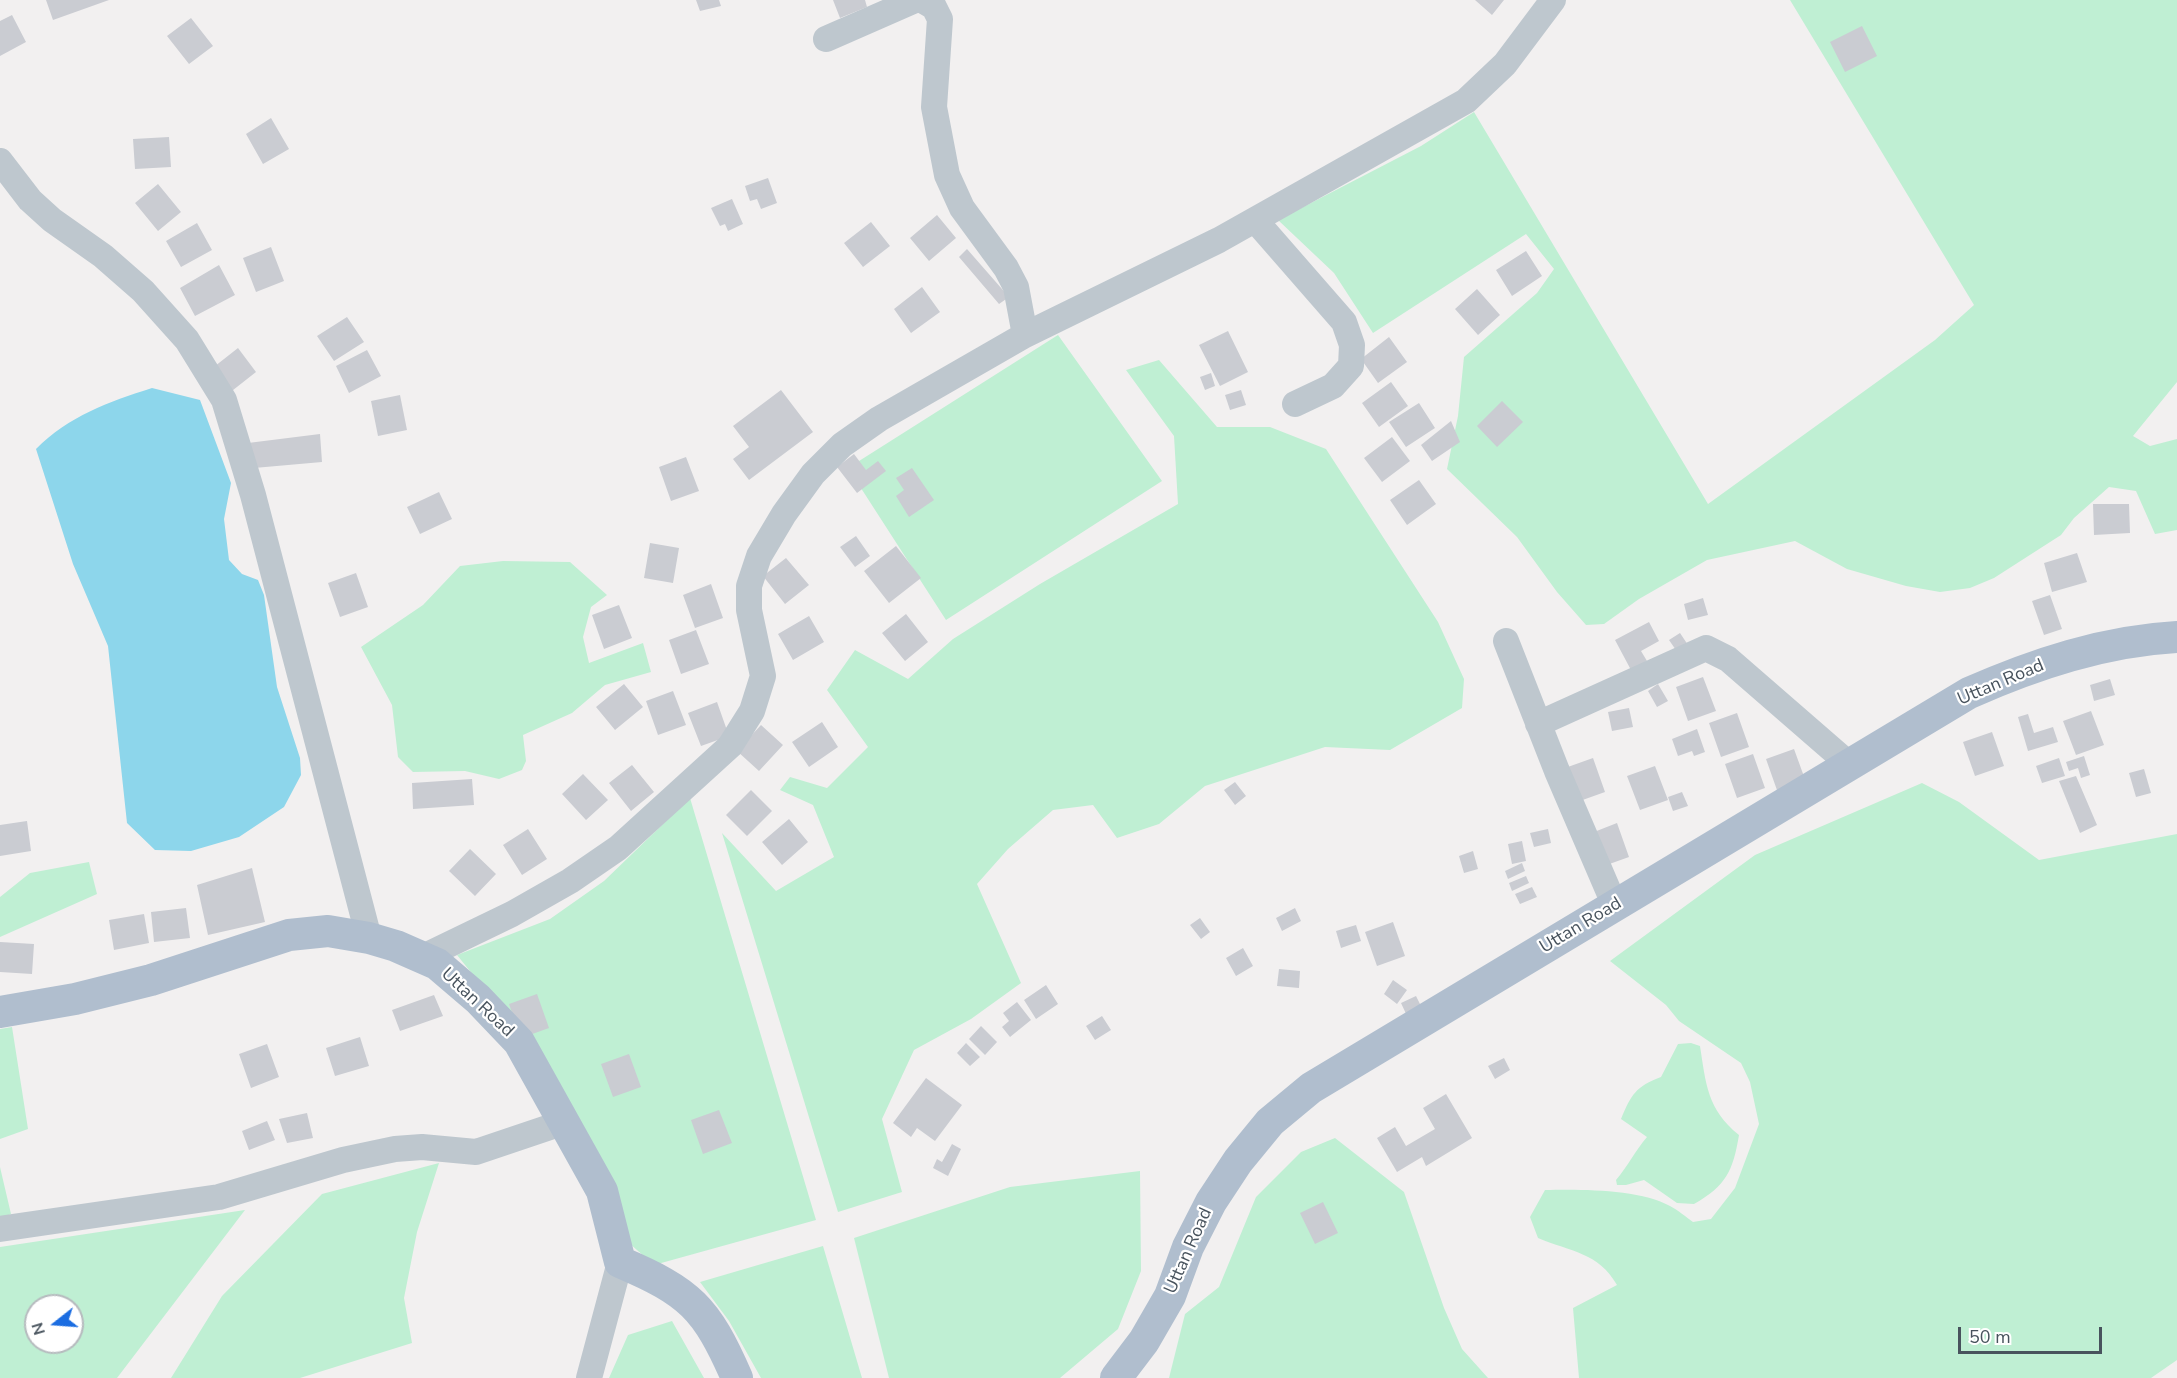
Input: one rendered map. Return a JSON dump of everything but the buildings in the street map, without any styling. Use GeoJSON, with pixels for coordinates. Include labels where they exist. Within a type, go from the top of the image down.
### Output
{"type":"FeatureCollection","features":[{"type":"Feature","properties":{"kind":"main road","name":"Uttan Road"},"geometry":{"type":"LineString","coordinates":[[1116,1378],[1144,1341],[1170,1296],[1188,1246],[1211,1202],[1238,1161],[1270,1122],[1311,1088],[1969,693],[2022,670],[2092,650],[2177,637]]}},
{"type":"Feature","properties":{"kind":"main road","name":"Uttan Road"},"geometry":{"type":"LineString","coordinates":[[0,1012],[75,999],[151,980],[289,935],[328,931],[369,938],[422,957],[437,964],[478,999],[519,1042],[562,1123],[602,1191],[620,1262]]}},
{"type":"Feature","properties":{"kind":"main road"},"geometry":{"type":"LineString","coordinates":[[620,1262],[666,1282],[690,1299],[704,1315],[726,1353],[737,1378]]}},
{"type":"Feature","properties":{"kind":"street"},"geometry":{"type":"LineString","coordinates":[[826,39],[915,0]]}},
{"type":"Feature","properties":{"kind":"street"},"geometry":{"type":"LineString","coordinates":[[922,0],[934,7],[940,19],[934,107],[947,175],[962,208],[1006,267],[1016,287],[1025,335]]}},
{"type":"Feature","properties":{"kind":"street"},"geometry":{"type":"LineString","coordinates":[[422,957],[512,914],[570,881],[618,848],[730,746],[752,711],[763,676],[749,610],[749,586],[759,556],[783,514],[813,474],[842,445],[879,419],[1025,335],[1255,220],[1466,101],[1505,64],[1553,0]]}},
{"type":"Feature","properties":{"kind":"street"},"geometry":{"type":"LineString","coordinates":[[0,161],[38,207],[103,256],[144,291],[187,340],[224,400],[253,495],[369,938]]}},
{"type":"Feature","properties":{"kind":"street"},"geometry":{"type":"LineString","coordinates":[[1255,220],[1344,322],[1352,345],[1351,366],[1333,386],[1295,404]]}},
{"type":"Feature","properties":{"kind":"street"},"geometry":{"type":"LineString","coordinates":[[1506,641],[1538,724],[1615,906]]}},
{"type":"Feature","properties":{"kind":"street"},"geometry":{"type":"LineString","coordinates":[[1538,724],[1706,648],[1728,659],[1850,765]]}},
{"type":"Feature","properties":{"kind":"street"},"geometry":{"type":"LineString","coordinates":[[0,1229],[219,1197],[343,1161],[395,1149],[422,1147],[476,1152],[562,1123]]}},
{"type":"Feature","properties":{"kind":"street"},"geometry":{"type":"LineString","coordinates":[[589,1378],[620,1262]]}},
{"type":"Feature","properties":{"kind":"green space"},"geometry":{"type":"Polygon","coordinates":[[[1790,0],[2177,0],[2177,382],[2133,436],[2150,446],[2177,439],[2177,530],[2155,534],[2136,491],[2109,487],[2074,518],[2061,535],[1994,578],[1970,588],[1940,592],[1906,586],[1847,569],[1795,541],[1707,560],[1639,599],[1604,624],[1586,625],[1557,592],[1517,537],[1447,469],[1458,416],[1464,357],[1537,293],[1554,269],[1526,234],[1373,333],[1334,273],[1278,220],[1421,146],[1474,112],[1708,504],[1935,340],[1974,305],[1790,0]]]}},
{"type":"Feature","properties":{"kind":"green space"},"geometry":{"type":"Polygon","coordinates":[[[1058,335],[1162,481],[946,620],[848,468],[1058,335]]]}},
{"type":"Feature","properties":{"kind":"green space"},"geometry":{"type":"Polygon","coordinates":[[[1159,360],[1217,427],[1270,427],[1326,449],[1438,622],[1464,679],[1462,708],[1390,750],[1325,747],[1205,786],[1159,824],[1117,838],[1093,805],[1053,810],[1008,849],[977,884],[1021,983],[971,1019],[914,1050],[882,1119],[902,1192],[838,1212],[722,833],[776,891],[834,857],[813,805],[780,790],[790,777],[827,788],[868,747],[827,690],[855,650],[908,679],[953,639],[1040,584],[1178,504],[1174,436],[1126,370],[1159,360]]]}},
{"type":"Feature","properties":{"kind":"green space"},"geometry":{"type":"Polygon","coordinates":[[[503,561],[570,562],[607,595],[591,607],[583,637],[589,663],[643,643],[651,672],[605,685],[572,713],[523,735],[526,761],[522,770],[499,779],[465,771],[413,772],[398,757],[392,705],[361,647],[423,605],[460,566],[503,561]]]}},
{"type":"Feature","properties":{"kind":"green space"},"geometry":{"type":"Polygon","coordinates":[[[1922,783],[1959,802],[2039,860],[2177,834],[2177,1360],[2151,1378],[1579,1378],[1573,1308],[1617,1285],[1610,1274],[1592,1259],[1538,1238],[1530,1217],[1545,1190],[1627,1193],[1658,1200],[1693,1222],[1711,1219],[1735,1188],[1759,1124],[1750,1082],[1741,1063],[1679,1021],[1666,1005],[1610,961],[1755,855],[1922,783]]]}},
{"type":"Feature","properties":{"kind":"green space"},"geometry":{"type":"Polygon","coordinates":[[[690,798],[816,1220],[654,1265],[629,1243],[545,1064],[457,955],[550,919],[604,881],[690,798]]]}},
{"type":"Feature","properties":{"kind":"green space"},"geometry":{"type":"Polygon","coordinates":[[[89,862],[97,894],[0,937],[0,897],[30,873],[89,862]]]}},
{"type":"Feature","properties":{"kind":"green space"},"geometry":{"type":"Polygon","coordinates":[[[12,1027],[28,1129],[0,1139],[0,1029],[12,1027]]]}},
{"type":"Feature","properties":{"kind":"green space"},"geometry":{"type":"Polygon","coordinates":[[[1691,1043],[1700,1046],[1707,1084],[1714,1105],[1728,1125],[1739,1135],[1731,1168],[1721,1184],[1694,1204],[1677,1203],[1644,1180],[1617,1185],[1616,1180],[1647,1137],[1621,1119],[1628,1104],[1635,1092],[1661,1077],[1678,1044],[1691,1043]]]}},
{"type":"Feature","properties":{"kind":"green space"},"geometry":{"type":"Polygon","coordinates":[[[1335,1138],[1404,1192],[1444,1308],[1462,1349],[1488,1378],[1169,1378],[1185,1314],[1219,1287],[1256,1197],[1301,1152],[1335,1138]]]}},
{"type":"Feature","properties":{"kind":"green space"},"geometry":{"type":"Polygon","coordinates":[[[439,1163],[417,1232],[404,1298],[412,1343],[300,1378],[171,1378],[222,1296],[322,1194],[439,1163]]]}},
{"type":"Feature","properties":{"kind":"green space"},"geometry":{"type":"Polygon","coordinates":[[[0,1167],[11,1214],[0,1219],[0,1167]]]}},
{"type":"Feature","properties":{"kind":"green space"},"geometry":{"type":"Polygon","coordinates":[[[1140,1171],[1141,1271],[1118,1329],[1060,1378],[889,1378],[854,1238],[1010,1187],[1140,1171]]]}},
{"type":"Feature","properties":{"kind":"green space"},"geometry":{"type":"Polygon","coordinates":[[[245,1210],[117,1378],[0,1378],[0,1247],[245,1210]]]}},
{"type":"Feature","properties":{"kind":"green space"},"geometry":{"type":"Polygon","coordinates":[[[823,1246],[862,1378],[761,1378],[729,1321],[700,1282],[823,1246]]]}},
{"type":"Feature","properties":{"kind":"green space"},"geometry":{"type":"Polygon","coordinates":[[[672,1321],[704,1378],[609,1378],[628,1335],[672,1321]]]}},
{"type":"Feature","properties":{"kind":"water"},"geometry":{"type":"Polygon","coordinates":[[[152,388],[200,400],[231,483],[224,519],[229,560],[242,574],[258,580],[264,595],[277,687],[300,758],[301,775],[284,807],[239,837],[191,851],[155,850],[127,823],[108,646],[73,564],[36,449],[49,437],[90,411],[152,388]]]}}]}
